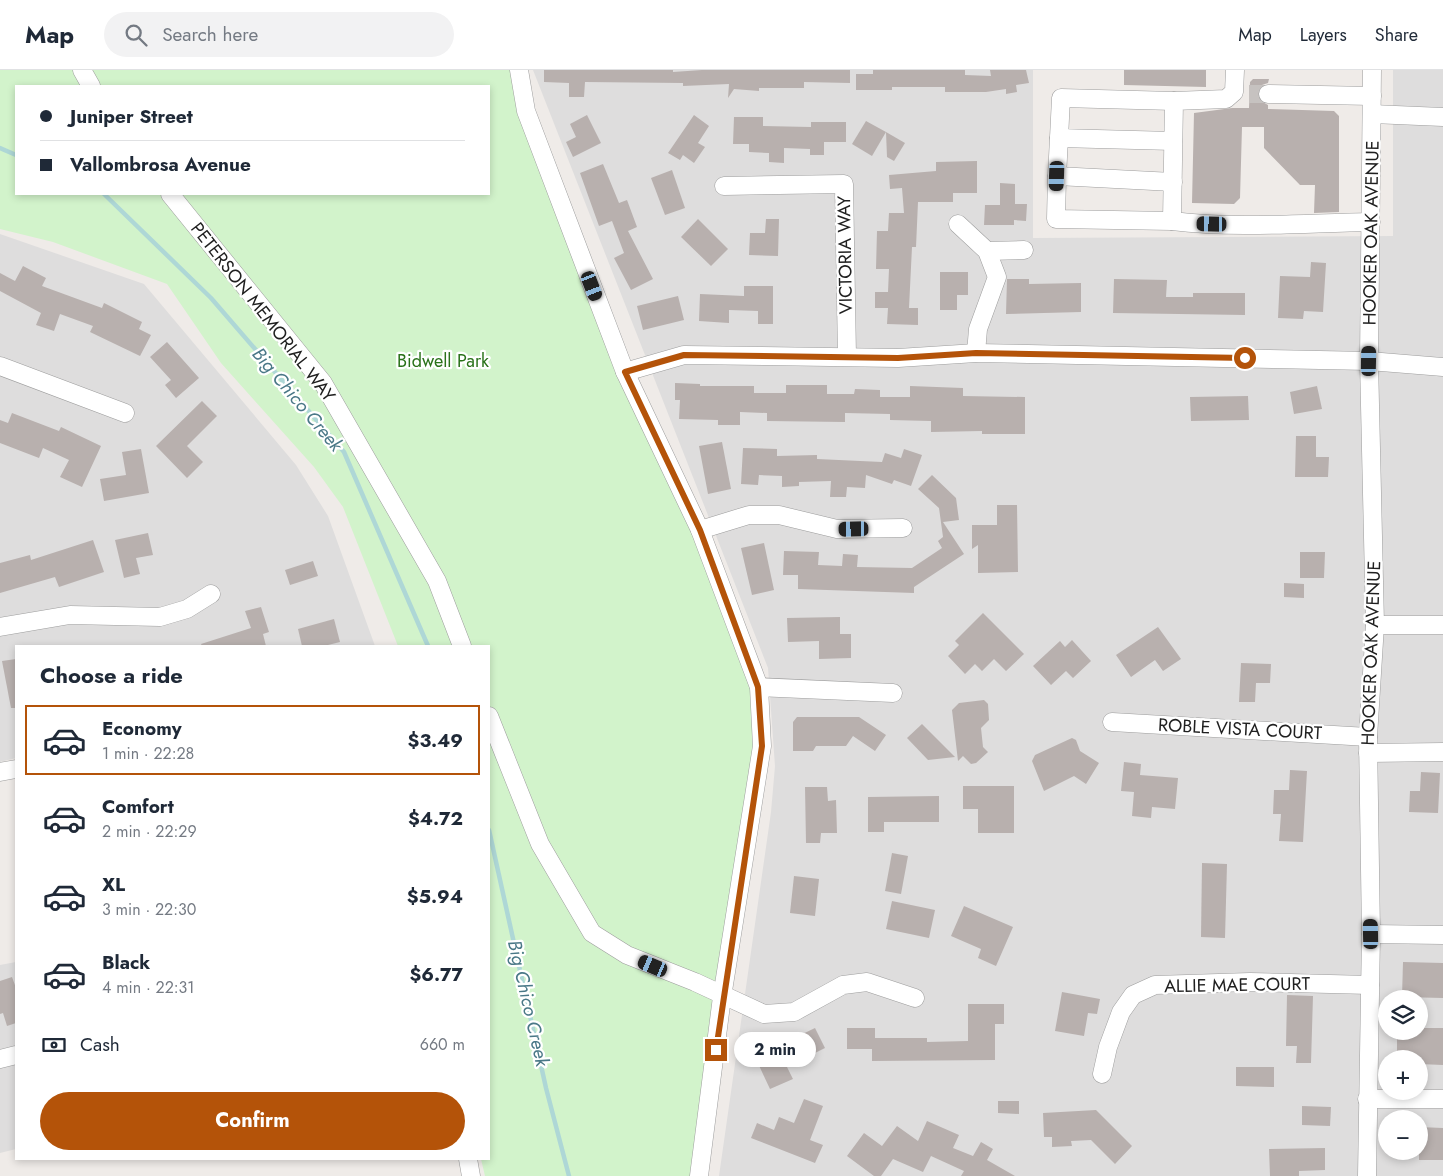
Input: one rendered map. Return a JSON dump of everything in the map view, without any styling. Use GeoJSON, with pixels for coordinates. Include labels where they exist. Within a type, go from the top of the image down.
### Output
{"type":"FeatureCollection","features":[{"type":"Feature","properties":{"kind":"street"},"geometry":{"type":"LineString","coordinates":[[82,70],[90,85]]}},
{"type":"Feature","properties":{"kind":"street"},"geometry":{"type":"LineString","coordinates":[[519,70],[526,111],[625,372],[700,530],[758,687],[762,746],[722,997],[699,1176]]}},
{"type":"Feature","properties":{"kind":"street"},"geometry":{"type":"LineString","coordinates":[[1235,70],[1242,93],[1226,100],[1061,98],[1056,219],[1172,221],[1196,224],[1371,222]]}},
{"type":"Feature","properties":{"kind":"street","name":"HOOKER OAK AVENUE"},"geometry":{"type":"LineString","coordinates":[[1367,1176],[1371,934],[1368,745],[1375,625],[1369,361],[1372,70]]}},
{"type":"Feature","properties":{"kind":"street"},"geometry":{"type":"LineString","coordinates":[[1268,94],[1372,96]]}},
{"type":"Feature","properties":{"kind":"street"},"geometry":{"type":"LineString","coordinates":[[1172,221],[1174,100]]}},
{"type":"Feature","properties":{"kind":"street"},"geometry":{"type":"LineString","coordinates":[[1372,114],[1443,117]]}},
{"type":"Feature","properties":{"kind":"street"},"geometry":{"type":"LineString","coordinates":[[1060,138],[1173,141]]}},
{"type":"Feature","properties":{"kind":"street"},"geometry":{"type":"LineString","coordinates":[[1057,176],[1173,182]]}},
{"type":"Feature","properties":{"kind":"street","name":"VICTORIA WAY"},"geometry":{"type":"LineString","coordinates":[[724,186],[844,184],[847,356]]}},
{"type":"Feature","properties":{"kind":"street","name":"PETERSON MEMORIAL WAY"},"geometry":{"type":"LineString","coordinates":[[171,195],[323,383],[437,581],[462,645]]}},
{"type":"Feature","properties":{"kind":"street"},"geometry":{"type":"LineString","coordinates":[[958,224],[987,251],[997,277],[978,329],[976,353]]}},
{"type":"Feature","properties":{"kind":"street"},"geometry":{"type":"LineString","coordinates":[[987,251],[1024,250]]}},
{"type":"Feature","properties":{"kind":"street"},"geometry":{"type":"LineString","coordinates":[[625,372],[684,355],[898,358],[976,353],[1369,361],[1443,367]]}},
{"type":"Feature","properties":{"kind":"street"},"geometry":{"type":"LineString","coordinates":[[0,366],[125,413]]}},
{"type":"Feature","properties":{"kind":"street"},"geometry":{"type":"LineString","coordinates":[[700,530],[749,515],[779,515],[837,529],[903,528]]}},
{"type":"Feature","properties":{"kind":"street"},"geometry":{"type":"LineString","coordinates":[[0,627],[70,615],[160,617],[187,609],[211,594]]}},
{"type":"Feature","properties":{"kind":"street"},"geometry":{"type":"LineString","coordinates":[[1375,625],[1443,625]]}},
{"type":"Feature","properties":{"kind":"street"},"geometry":{"type":"LineString","coordinates":[[758,687],[893,693]]}},
{"type":"Feature","properties":{"kind":"street"},"geometry":{"type":"LineString","coordinates":[[490,719],[540,844],[592,933],[627,955],[695,982],[722,997],[764,1014],[794,1012],[843,985],[867,982],[915,998]]}},
{"type":"Feature","properties":{"kind":"street","name":"ROBLE VISTA COURT"},"geometry":{"type":"LineString","coordinates":[[1112,722],[1443,752]]}},
{"type":"Feature","properties":{"kind":"street"},"geometry":{"type":"LineString","coordinates":[[0,772],[15,768]]}},
{"type":"Feature","properties":{"kind":"street"},"geometry":{"type":"LineString","coordinates":[[1371,934],[1443,935]]}},
{"type":"Feature","properties":{"kind":"street","name":"ALLIE MAE COURT"},"geometry":{"type":"LineString","coordinates":[[1102,1074],[1108,1047],[1121,1012],[1133,995],[1155,986],[1250,982],[1370,985]]}},
{"type":"Feature","properties":{"kind":"street"},"geometry":{"type":"LineString","coordinates":[[0,1059],[15,1055]]}},
{"type":"Feature","properties":{"kind":"street"},"geometry":{"type":"LineString","coordinates":[[1367,1099],[1443,1099]]}},
{"type":"Feature","properties":{"kind":"street"},"geometry":{"type":"LineString","coordinates":[[468,1160],[471,1176]]}},
{"type":"Feature","properties":{"kind":"shaded area"},"geometry":{"type":"Polygon","coordinates":[[[533,70],[1033,70],[1033,238],[1393,236],[1393,70],[1443,70],[1443,1176],[719,1176],[771,812],[775,766],[768,668],[533,70]]]}},
{"type":"Feature","properties":{"kind":"shaded area"},"geometry":{"type":"Polygon","coordinates":[[[0,234],[144,284],[296,465],[328,516],[375,645],[15,645],[15,758],[0,762],[0,234]]]}},
{"type":"Feature","properties":{"kind":"shaded area"},"geometry":{"type":"Polygon","coordinates":[[[15,962],[15,1149],[0,1153],[0,965],[15,962]]]}},
{"type":"Feature","properties":{"kind":"green space","name":"Bidwell Park"},"geometry":{"type":"Polygon","coordinates":[[[0,70],[519,70],[526,111],[742,638],[762,746],[699,1176],[485,1176],[481,1160],[490,1160],[490,645],[398,645],[343,507],[314,467],[221,363],[167,284],[53,242],[0,229],[0,70]]]}},
{"type":"Feature","properties":{"kind":"building"},"geometry":{"type":"Polygon","coordinates":[[[544,70],[673,70],[673,72],[702,70],[850,70],[850,83],[804,82],[804,88],[759,88],[759,91],[734,89],[728,98],[729,84],[683,86],[683,83],[585,82],[584,97],[569,97],[569,83],[544,82],[544,70]]]}},
{"type":"Feature","properties":{"kind":"building"},"geometry":{"type":"Polygon","coordinates":[[[873,70],[965,70],[965,75],[991,76],[990,70],[1026,70],[1029,83],[1016,85],[1017,92],[1006,94],[1006,89],[986,92],[945,92],[945,87],[892,87],[892,90],[856,90],[856,74],[873,74],[873,70]]]}},
{"type":"Feature","properties":{"kind":"building"},"geometry":{"type":"Polygon","coordinates":[[[1124,70],[1206,70],[1206,87],[1124,85],[1124,70]]]}},
{"type":"Feature","properties":{"kind":"building"},"geometry":{"type":"Polygon","coordinates":[[[1253,79],[1269,79],[1268,83],[1262,85],[1257,93],[1259,100],[1268,105],[1268,109],[1334,111],[1339,116],[1339,212],[1314,213],[1315,185],[1300,185],[1264,148],[1264,127],[1242,127],[1240,198],[1234,204],[1192,203],[1194,113],[1232,108],[1249,108],[1250,82],[1253,79]]]}},
{"type":"Feature","properties":{"kind":"building"},"geometry":{"type":"Polygon","coordinates":[[[587,115],[601,143],[573,157],[566,142],[576,137],[570,124],[587,115]]]}},
{"type":"Feature","properties":{"kind":"building"},"geometry":{"type":"Polygon","coordinates":[[[694,115],[709,126],[698,143],[705,147],[694,163],[683,155],[680,160],[668,153],[694,115]]]}},
{"type":"Feature","properties":{"kind":"building"},"geometry":{"type":"Polygon","coordinates":[[[734,117],[763,117],[763,126],[811,127],[811,122],[846,122],[846,142],[824,142],[824,155],[810,155],[810,149],[784,148],[784,163],[769,162],[769,153],[749,152],[749,144],[733,144],[734,117]]]}},
{"type":"Feature","properties":{"kind":"building"},"geometry":{"type":"Polygon","coordinates":[[[866,121],[886,132],[872,156],[852,144],[866,121]]]}},
{"type":"Feature","properties":{"kind":"building"},"geometry":{"type":"Polygon","coordinates":[[[886,132],[905,143],[894,161],[887,157],[886,132]]]}},
{"type":"Feature","properties":{"kind":"building"},"geometry":{"type":"Polygon","coordinates":[[[977,161],[977,193],[953,193],[953,202],[918,202],[916,247],[912,247],[909,308],[918,308],[918,325],[887,324],[888,308],[875,308],[875,292],[888,292],[889,269],[876,269],[877,231],[888,231],[889,213],[904,213],[902,188],[890,189],[889,175],[936,171],[936,162],[977,161]]]}},
{"type":"Feature","properties":{"kind":"building"},"geometry":{"type":"Polygon","coordinates":[[[603,164],[619,203],[627,200],[637,227],[628,231],[653,279],[631,290],[614,258],[624,253],[612,221],[599,226],[580,173],[603,164]]]}},
{"type":"Feature","properties":{"kind":"building"},"geometry":{"type":"Polygon","coordinates":[[[672,170],[685,208],[665,215],[651,178],[672,170]]]}},
{"type":"Feature","properties":{"kind":"building"},"geometry":{"type":"Polygon","coordinates":[[[1000,183],[1015,184],[1015,204],[1027,204],[1026,221],[1014,220],[1014,225],[984,225],[985,205],[1000,205],[1000,183]]]}},
{"type":"Feature","properties":{"kind":"building"},"geometry":{"type":"Polygon","coordinates":[[[698,219],[728,249],[711,266],[681,237],[698,219]]]}},
{"type":"Feature","properties":{"kind":"building"},"geometry":{"type":"Polygon","coordinates":[[[766,219],[779,219],[778,256],[749,255],[750,233],[765,233],[766,219]]]}},
{"type":"Feature","properties":{"kind":"building"},"geometry":{"type":"Polygon","coordinates":[[[1311,262],[1326,263],[1323,312],[1304,311],[1303,319],[1278,318],[1280,276],[1310,277],[1311,262]]]}},
{"type":"Feature","properties":{"kind":"building"},"geometry":{"type":"Polygon","coordinates":[[[23,266],[46,278],[42,286],[102,308],[104,303],[142,322],[139,329],[151,335],[140,356],[90,332],[93,326],[60,314],[54,331],[36,325],[41,313],[0,291],[0,273],[15,281],[23,266]]]}},
{"type":"Feature","properties":{"kind":"building"},"geometry":{"type":"Polygon","coordinates":[[[940,272],[968,272],[968,295],[957,295],[957,310],[940,310],[940,272]]]}},
{"type":"Feature","properties":{"kind":"building"},"geometry":{"type":"Polygon","coordinates":[[[1007,279],[1029,279],[1029,284],[1081,283],[1081,312],[1006,314],[1007,279]]]}},
{"type":"Feature","properties":{"kind":"building"},"geometry":{"type":"Polygon","coordinates":[[[1114,279],[1167,280],[1166,297],[1193,297],[1193,293],[1245,293],[1245,315],[1113,313],[1114,279]]]}},
{"type":"Feature","properties":{"kind":"building"},"geometry":{"type":"Polygon","coordinates":[[[744,286],[773,286],[773,324],[758,324],[758,311],[729,310],[729,323],[699,321],[700,294],[744,296],[744,286]]]}},
{"type":"Feature","properties":{"kind":"building"},"geometry":{"type":"Polygon","coordinates":[[[678,296],[684,320],[643,330],[637,306],[678,296]]]}},
{"type":"Feature","properties":{"kind":"building"},"geometry":{"type":"Polygon","coordinates":[[[167,342],[199,378],[176,398],[165,385],[171,380],[150,357],[167,342]]]}},
{"type":"Feature","properties":{"kind":"building"},"geometry":{"type":"Polygon","coordinates":[[[675,383],[700,384],[700,386],[754,386],[754,393],[786,393],[786,385],[827,385],[827,394],[854,394],[855,389],[880,390],[880,397],[910,397],[910,386],[963,388],[963,396],[1025,397],[1025,434],[982,434],[982,431],[931,432],[931,421],[890,420],[890,414],[845,413],[845,422],[767,421],[767,413],[740,412],[740,425],[718,425],[718,420],[679,419],[680,400],[675,400],[675,383]]]}},
{"type":"Feature","properties":{"kind":"building"},"geometry":{"type":"Polygon","coordinates":[[[1317,386],[1322,409],[1294,414],[1290,392],[1317,386]]]}},
{"type":"Feature","properties":{"kind":"building"},"geometry":{"type":"Polygon","coordinates":[[[1248,396],[1249,420],[1191,421],[1190,397],[1248,396]]]}},
{"type":"Feature","properties":{"kind":"building"},"geometry":{"type":"Polygon","coordinates":[[[202,401],[217,416],[187,446],[203,462],[187,478],[156,446],[202,401]]]}},
{"type":"Feature","properties":{"kind":"building"},"geometry":{"type":"Polygon","coordinates":[[[12,413],[59,431],[61,427],[101,446],[82,487],[60,477],[69,460],[43,448],[39,458],[0,443],[0,420],[8,423],[12,413]]]}},
{"type":"Feature","properties":{"kind":"building"},"geometry":{"type":"Polygon","coordinates":[[[1296,436],[1316,436],[1316,457],[1329,457],[1328,477],[1295,477],[1296,436]]]}},
{"type":"Feature","properties":{"kind":"building"},"geometry":{"type":"Polygon","coordinates":[[[722,442],[731,489],[708,494],[699,446],[722,442]]]}},
{"type":"Feature","properties":{"kind":"building"},"geometry":{"type":"Polygon","coordinates":[[[743,448],[777,449],[777,456],[817,455],[817,459],[882,462],[885,453],[901,458],[904,449],[922,455],[911,486],[894,480],[892,484],[866,475],[865,488],[847,487],[846,497],[830,497],[831,481],[799,482],[799,486],[782,487],[782,476],[759,475],[758,485],[741,484],[743,448]]]}},
{"type":"Feature","properties":{"kind":"building"},"geometry":{"type":"Polygon","coordinates":[[[141,449],[149,493],[104,501],[100,479],[126,475],[122,452],[141,449]]]}},
{"type":"Feature","properties":{"kind":"building"},"geometry":{"type":"Polygon","coordinates":[[[932,475],[956,498],[959,520],[943,522],[964,554],[914,587],[914,593],[798,589],[798,575],[783,575],[784,551],[819,552],[818,565],[842,566],[843,554],[858,555],[857,567],[912,568],[942,548],[938,541],[943,537],[939,508],[918,489],[932,475]]]}},
{"type":"Feature","properties":{"kind":"building"},"geometry":{"type":"Polygon","coordinates":[[[997,505],[1017,505],[1018,572],[978,573],[978,545],[972,549],[972,525],[997,525],[997,505]]]}},
{"type":"Feature","properties":{"kind":"building"},"geometry":{"type":"Polygon","coordinates":[[[148,533],[153,555],[136,558],[140,574],[124,578],[115,540],[148,533]]]}},
{"type":"Feature","properties":{"kind":"building"},"geometry":{"type":"Polygon","coordinates":[[[93,540],[104,572],[59,587],[55,577],[0,593],[0,563],[30,555],[31,560],[93,540]]]}},
{"type":"Feature","properties":{"kind":"building"},"geometry":{"type":"Polygon","coordinates":[[[764,543],[774,590],[752,595],[741,548],[764,543]]]}},
{"type":"Feature","properties":{"kind":"building"},"geometry":{"type":"Polygon","coordinates":[[[1300,552],[1325,552],[1324,578],[1300,578],[1300,552]]]}},
{"type":"Feature","properties":{"kind":"building"},"geometry":{"type":"Polygon","coordinates":[[[313,561],[318,576],[290,585],[285,570],[313,561]]]}},
{"type":"Feature","properties":{"kind":"building"},"geometry":{"type":"Polygon","coordinates":[[[1284,583],[1304,584],[1304,598],[1284,597],[1284,583]]]}},
{"type":"Feature","properties":{"kind":"building"},"geometry":{"type":"Polygon","coordinates":[[[261,607],[269,632],[263,634],[266,645],[202,645],[251,628],[245,611],[261,607]]]}},
{"type":"Feature","properties":{"kind":"building"},"geometry":{"type":"Polygon","coordinates":[[[983,613],[1024,654],[1006,671],[994,659],[982,671],[975,664],[965,674],[948,656],[959,645],[955,641],[983,613]]]}},
{"type":"Feature","properties":{"kind":"building"},"geometry":{"type":"Polygon","coordinates":[[[840,617],[840,634],[851,634],[851,658],[819,659],[819,641],[788,642],[787,618],[840,617]]]}},
{"type":"Feature","properties":{"kind":"building"},"geometry":{"type":"Polygon","coordinates":[[[334,619],[340,642],[328,645],[302,645],[298,629],[334,619]]]}},
{"type":"Feature","properties":{"kind":"building"},"geometry":{"type":"Polygon","coordinates":[[[1158,627],[1181,659],[1163,671],[1155,660],[1131,677],[1116,655],[1158,627]]]}},
{"type":"Feature","properties":{"kind":"building"},"geometry":{"type":"Polygon","coordinates":[[[1072,640],[1091,661],[1073,678],[1066,671],[1051,685],[1033,666],[1060,641],[1065,647],[1072,640]]]}},
{"type":"Feature","properties":{"kind":"building"},"geometry":{"type":"Polygon","coordinates":[[[15,659],[15,708],[11,708],[2,661],[15,659]]]}},
{"type":"Feature","properties":{"kind":"building"},"geometry":{"type":"Polygon","coordinates":[[[1241,663],[1271,664],[1270,683],[1256,683],[1255,702],[1239,702],[1241,663]]]}},
{"type":"Feature","properties":{"kind":"building"},"geometry":{"type":"Polygon","coordinates":[[[984,700],[988,704],[989,720],[981,728],[983,747],[988,752],[976,763],[971,764],[963,756],[958,761],[952,710],[959,703],[984,700]]]}},
{"type":"Feature","properties":{"kind":"building"},"geometry":{"type":"Polygon","coordinates":[[[797,717],[859,717],[886,735],[875,751],[853,736],[846,746],[816,746],[813,751],[793,751],[793,722],[797,717]]]}},
{"type":"Feature","properties":{"kind":"building"},"geometry":{"type":"Polygon","coordinates":[[[922,724],[955,757],[928,760],[907,738],[922,724]]]}},
{"type":"Feature","properties":{"kind":"building"},"geometry":{"type":"Polygon","coordinates":[[[1072,738],[1076,740],[1080,751],[1099,763],[1086,784],[1074,776],[1044,791],[1032,761],[1035,755],[1072,738]]]}},
{"type":"Feature","properties":{"kind":"building"},"geometry":{"type":"Polygon","coordinates":[[[1124,762],[1141,764],[1140,775],[1178,778],[1175,809],[1152,807],[1151,818],[1132,816],[1134,792],[1121,791],[1124,762]]]}},
{"type":"Feature","properties":{"kind":"building"},"geometry":{"type":"Polygon","coordinates":[[[1290,770],[1307,771],[1303,842],[1279,841],[1281,814],[1273,814],[1274,790],[1289,790],[1290,770]]]}},
{"type":"Feature","properties":{"kind":"building"},"geometry":{"type":"Polygon","coordinates":[[[1421,772],[1440,773],[1438,813],[1409,812],[1410,791],[1420,791],[1421,772]]]}},
{"type":"Feature","properties":{"kind":"building"},"geometry":{"type":"Polygon","coordinates":[[[963,786],[1014,786],[1014,833],[978,833],[978,809],[963,809],[963,786]]]}},
{"type":"Feature","properties":{"kind":"building"},"geometry":{"type":"Polygon","coordinates":[[[805,787],[827,787],[828,801],[836,800],[837,833],[821,833],[820,843],[806,843],[805,787]]]}},
{"type":"Feature","properties":{"kind":"building"},"geometry":{"type":"Polygon","coordinates":[[[939,796],[939,822],[884,822],[884,832],[868,832],[868,797],[939,796]]]}},
{"type":"Feature","properties":{"kind":"building"},"geometry":{"type":"Polygon","coordinates":[[[892,853],[908,856],[901,894],[885,891],[892,853]]]}},
{"type":"Feature","properties":{"kind":"building"},"geometry":{"type":"Polygon","coordinates":[[[1202,863],[1227,864],[1225,938],[1201,937],[1202,863]]]}},
{"type":"Feature","properties":{"kind":"building"},"geometry":{"type":"Polygon","coordinates":[[[794,876],[819,879],[815,916],[790,913],[794,876]]]}},
{"type":"Feature","properties":{"kind":"building"},"geometry":{"type":"Polygon","coordinates":[[[892,901],[935,910],[929,938],[886,929],[892,901]]]}},
{"type":"Feature","properties":{"kind":"building"},"geometry":{"type":"Polygon","coordinates":[[[964,906],[1013,927],[996,966],[978,958],[981,949],[951,936],[964,906]]]}},
{"type":"Feature","properties":{"kind":"building"},"geometry":{"type":"Polygon","coordinates":[[[1403,962],[1443,963],[1443,998],[1428,998],[1428,990],[1402,990],[1403,962]]]}},
{"type":"Feature","properties":{"kind":"building"},"geometry":{"type":"Polygon","coordinates":[[[12,977],[15,985],[15,1023],[7,1026],[3,1013],[0,1014],[0,981],[12,977]]]}},
{"type":"Feature","properties":{"kind":"building"},"geometry":{"type":"Polygon","coordinates":[[[1062,992],[1100,999],[1097,1014],[1088,1013],[1084,1036],[1055,1031],[1062,992]]]}},
{"type":"Feature","properties":{"kind":"building"},"geometry":{"type":"Polygon","coordinates":[[[1287,995],[1313,996],[1311,1063],[1296,1063],[1297,1046],[1286,1046],[1287,995]]]}},
{"type":"Feature","properties":{"kind":"building"},"geometry":{"type":"Polygon","coordinates":[[[968,1004],[1004,1004],[1004,1024],[995,1024],[995,1060],[872,1061],[872,1049],[847,1049],[847,1028],[875,1028],[875,1038],[927,1038],[927,1042],[968,1041],[968,1004]]]}},
{"type":"Feature","properties":{"kind":"building"},"geometry":{"type":"Polygon","coordinates":[[[815,1028],[825,1048],[787,1067],[793,1079],[770,1089],[755,1057],[815,1028]]]}},
{"type":"Feature","properties":{"kind":"building"},"geometry":{"type":"Polygon","coordinates":[[[1428,1028],[1443,1028],[1443,1065],[1428,1064],[1428,1050],[1397,1050],[1397,1040],[1428,1040],[1428,1028]]]}},
{"type":"Feature","properties":{"kind":"building"},"geometry":{"type":"Polygon","coordinates":[[[1236,1067],[1274,1067],[1274,1087],[1236,1086],[1236,1067]]]}},
{"type":"Feature","properties":{"kind":"building"},"geometry":{"type":"Polygon","coordinates":[[[804,1099],[823,1106],[810,1140],[823,1145],[815,1163],[751,1138],[757,1123],[774,1130],[779,1117],[794,1123],[804,1099]]]}},
{"type":"Feature","properties":{"kind":"building"},"geometry":{"type":"Polygon","coordinates":[[[998,1101],[1019,1101],[1019,1114],[998,1113],[998,1101]]]}},
{"type":"Feature","properties":{"kind":"building"},"geometry":{"type":"Polygon","coordinates":[[[1302,1106],[1331,1107],[1330,1126],[1302,1125],[1302,1106]]]}},
{"type":"Feature","properties":{"kind":"building"},"geometry":{"type":"Polygon","coordinates":[[[1096,1110],[1132,1146],[1115,1164],[1091,1140],[1071,1141],[1072,1146],[1052,1147],[1052,1137],[1044,1137],[1043,1113],[1096,1110]]]}},
{"type":"Feature","properties":{"kind":"building"},"geometry":{"type":"Polygon","coordinates":[[[927,1121],[959,1135],[953,1148],[973,1156],[981,1142],[993,1149],[987,1160],[1015,1176],[961,1176],[964,1171],[931,1156],[923,1172],[893,1159],[881,1176],[874,1176],[847,1156],[864,1133],[882,1146],[897,1126],[918,1141],[927,1121]]]}},
{"type":"Feature","properties":{"kind":"building"},"geometry":{"type":"Polygon","coordinates":[[[1428,1127],[1443,1128],[1443,1160],[1428,1160],[1428,1127]]]}},
{"type":"Feature","properties":{"kind":"building"},"geometry":{"type":"Polygon","coordinates":[[[1325,1148],[1325,1170],[1299,1171],[1299,1176],[1270,1176],[1269,1149],[1325,1148]]]}},
{"type":"Feature","properties":{"kind":"waterway","name":"Big Chico Creek"},"geometry":{"type":"LineString","coordinates":[[0,148],[15,155]]}},
{"type":"Feature","properties":{"kind":"waterway","name":"Big Chico Creek"},"geometry":{"type":"LineString","coordinates":[[105,195],[211,298],[344,452],[428,645]]}},
{"type":"Feature","properties":{"kind":"waterway","name":"Big Chico Creek"},"geometry":{"type":"LineString","coordinates":[[490,835],[546,1088],[569,1176]]}},
{"type":"Feature","properties":{"kind":"tunnel"},"geometry":{"type":"LineString","coordinates":[[1249,94],[1268,94]]}},
{"type":"Feature","properties":{"kind":"route"},"geometry":{"type":"LineString","coordinates":[[716,1050],[722,997],[762,746],[758,687],[742,638],[700,530],[625,372],[684,355],[898,358],[976,353],[1245,358]]}}]}
